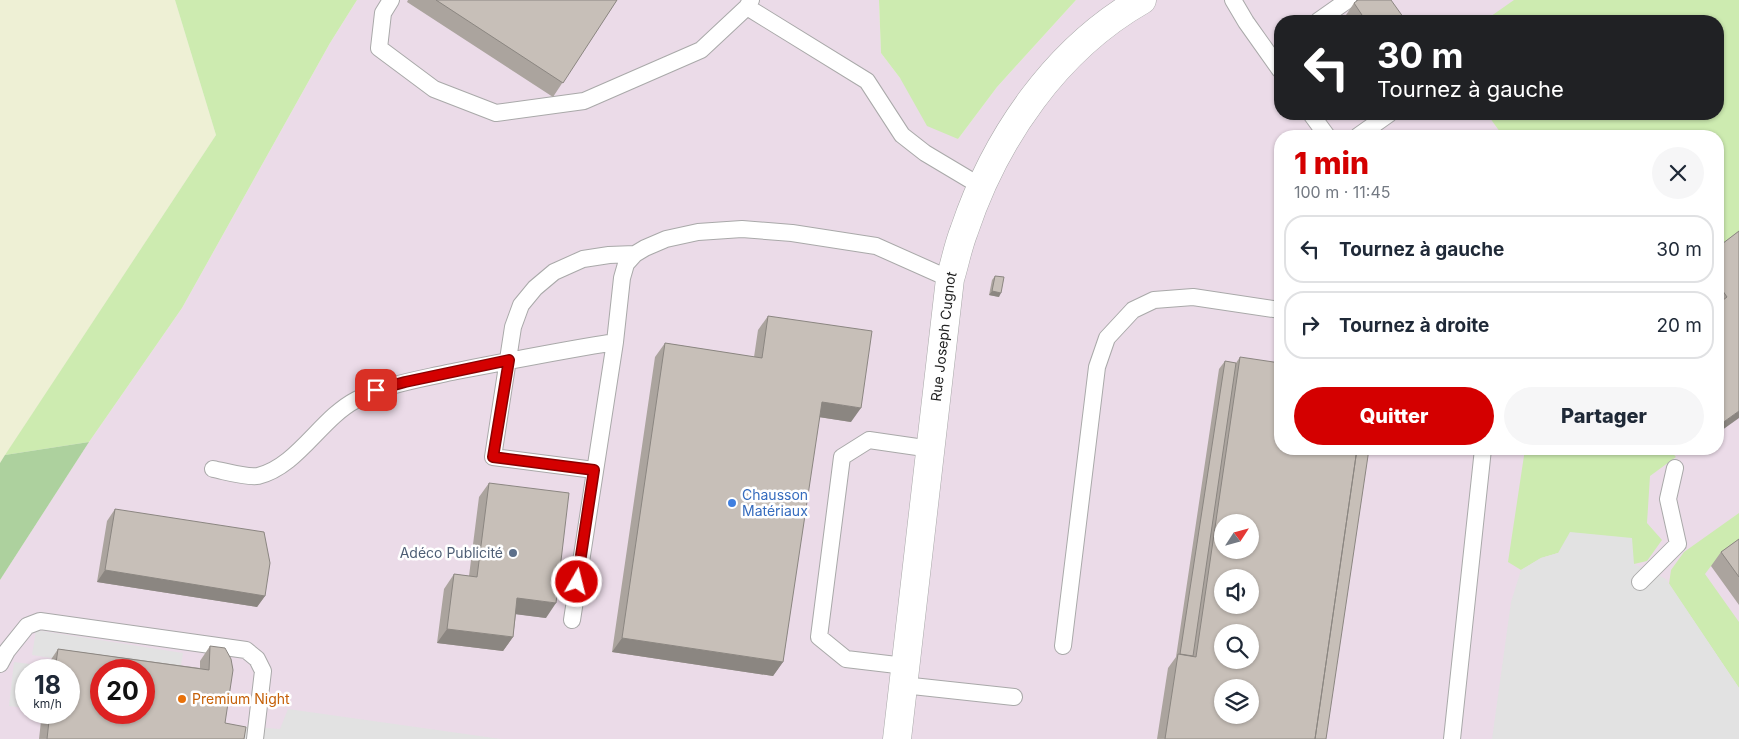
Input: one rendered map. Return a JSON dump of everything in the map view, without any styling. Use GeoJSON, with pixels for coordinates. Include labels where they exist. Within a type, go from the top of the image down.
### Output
{"type":"FeatureCollection","features":[{"type":"Feature","properties":{"kind":"street","name":"Rue Joseph Cugnot"},"geometry":{"type":"LineString","coordinates":[[897,739],[950,279],[964,230],[1000,150],[1030,102],[1057,67],[1091,35],[1142,0]]}},
{"type":"Feature","properties":{"kind":"lane"},"geometry":{"type":"LineString","coordinates":[[391,0],[383,13],[380,48],[434,89],[496,113],[584,101],[701,50],[749,4],[867,81],[902,134],[925,153],[982,187]]}},
{"type":"Feature","properties":{"kind":"lane"},"geometry":{"type":"LineString","coordinates":[[1233,0],[1274,51]]}},
{"type":"Feature","properties":{"kind":"lane"},"geometry":{"type":"LineString","coordinates":[[1327,15],[1348,0]]}},
{"type":"Feature","properties":{"kind":"lane"},"geometry":{"type":"LineString","coordinates":[[1366,130],[1381,120]]}},
{"type":"Feature","properties":{"kind":"lane"},"geometry":{"type":"LineString","coordinates":[[572,620],[615,342],[622,278],[626,264],[635,254],[666,239],[698,232],[742,229],[840,239],[876,246],[950,279]]}},
{"type":"Feature","properties":{"kind":"lane"},"geometry":{"type":"LineString","coordinates":[[594,470],[493,457],[513,327],[521,305],[554,272],[583,259],[635,254]]}},
{"type":"Feature","properties":{"kind":"lane"},"geometry":{"type":"LineString","coordinates":[[1063,646],[1097,367],[1107,338],[1133,310],[1154,300],[1193,297],[1274,309]]}},
{"type":"Feature","properties":{"kind":"lane"},"geometry":{"type":"LineString","coordinates":[[213,469],[256,476],[272,470],[287,461],[330,419],[354,400],[376,390],[509,360],[615,342]]}},
{"type":"Feature","properties":{"kind":"lane"},"geometry":{"type":"LineString","coordinates":[[931,449],[869,440],[842,457],[819,637],[846,659],[904,676],[1014,697]]}},
{"type":"Feature","properties":{"kind":"lane"},"geometry":{"type":"LineString","coordinates":[[1452,739],[1482,455]]}},
{"type":"Feature","properties":{"kind":"lane"},"geometry":{"type":"LineString","coordinates":[[1640,582],[1678,544],[1668,500],[1675,468]]}},
{"type":"Feature","properties":{"kind":"lane"},"geometry":{"type":"LineString","coordinates":[[0,664],[7,651],[27,626],[40,621],[246,650],[257,659],[263,671],[255,739]]}},
{"type":"Feature","properties":{"kind":"shaded area"},"geometry":{"type":"Polygon","coordinates":[[[357,0],[879,0],[881,53],[900,78],[958,139],[997,87],[1076,0],[1739,0],[1739,739],[0,739],[0,580],[89,442],[182,308],[330,43],[357,0]]]}},
{"type":"Feature","properties":{"kind":"shaded area"},"geometry":{"type":"Polygon","coordinates":[[[1570,532],[1632,538],[1634,564],[1666,579],[1739,688],[1739,739],[1492,739],[1511,602],[1521,570],[1541,558],[1558,553],[1570,532]]]}},
{"type":"Feature","properties":{"kind":"shaded area"},"geometry":{"type":"Polygon","coordinates":[[[36,630],[183,653],[179,677],[155,672],[155,659],[90,659],[90,664],[80,662],[80,659],[58,659],[32,655],[36,630]]]}},
{"type":"Feature","properties":{"kind":"shaded area"},"geometry":{"type":"Polygon","coordinates":[[[14,662],[15,662],[15,707],[9,706],[14,662]]]}},
{"type":"Feature","properties":{"kind":"shaded area"},"geometry":{"type":"Polygon","coordinates":[[[288,709],[501,739],[239,739],[241,726],[280,729],[288,709]]]}},
{"type":"Feature","properties":{"kind":"green space"},"geometry":{"type":"Polygon","coordinates":[[[0,0],[175,0],[216,135],[0,463],[0,0]]]}},
{"type":"Feature","properties":{"kind":"green space"},"geometry":{"type":"Polygon","coordinates":[[[175,0],[357,0],[330,43],[182,308],[89,442],[5,455],[216,135],[175,0]]]}},
{"type":"Feature","properties":{"kind":"green space"},"geometry":{"type":"Polygon","coordinates":[[[879,0],[1076,0],[997,87],[958,139],[927,126],[900,78],[881,53],[879,0]]]}},
{"type":"Feature","properties":{"kind":"green space"},"geometry":{"type":"Polygon","coordinates":[[[1514,0],[1739,0],[1739,236],[1724,247],[1724,130],[1499,130],[1491,120],[1724,120],[1724,15],[1493,15],[1514,0]]]}},
{"type":"Feature","properties":{"kind":"green space"},"geometry":{"type":"Polygon","coordinates":[[[89,442],[0,580],[0,463],[5,455],[89,442]]]}},
{"type":"Feature","properties":{"kind":"green space"},"geometry":{"type":"Polygon","coordinates":[[[1524,455],[1674,455],[1676,457],[1650,476],[1647,523],[1662,540],[1647,561],[1634,564],[1558,553],[1541,558],[1521,570],[1508,562],[1524,455]]]}},
{"type":"Feature","properties":{"kind":"green space"},"geometry":{"type":"Polygon","coordinates":[[[1739,513],[1739,546],[1711,566],[1705,574],[1739,622],[1739,688],[1669,584],[1671,570],[1684,552],[1739,513]]]}},
{"type":"Feature","properties":{"kind":"building"},"geometry":{"type":"Polygon","coordinates":[[[436,0],[617,0],[563,83],[436,0]]]}},
{"type":"Feature","properties":{"kind":"building"},"geometry":{"type":"Polygon","coordinates":[[[1358,0],[1391,0],[1402,15],[1362,15],[1354,3],[1358,0]]]}},
{"type":"Feature","properties":{"kind":"building"},"geometry":{"type":"Polygon","coordinates":[[[1739,231],[1739,411],[1724,422],[1724,299],[1727,297],[1724,293],[1724,242],[1739,231]]]}},
{"type":"Feature","properties":{"kind":"building"},"geometry":{"type":"Polygon","coordinates":[[[995,276],[1004,277],[1001,293],[992,291],[995,276]]]}},
{"type":"Feature","properties":{"kind":"building"},"geometry":{"type":"Polygon","coordinates":[[[768,316],[872,331],[861,408],[822,402],[783,662],[622,638],[665,343],[762,358],[768,316]]]}},
{"type":"Feature","properties":{"kind":"building"},"geometry":{"type":"Polygon","coordinates":[[[1240,357],[1274,362],[1274,455],[1356,455],[1315,739],[1165,739],[1178,654],[1196,657],[1214,534],[1214,559],[1259,559],[1259,514],[1217,514],[1240,357]]]}},
{"type":"Feature","properties":{"kind":"building"},"geometry":{"type":"Polygon","coordinates":[[[1225,361],[1236,363],[1193,656],[1180,654],[1225,361]]]}},
{"type":"Feature","properties":{"kind":"building"},"geometry":{"type":"Polygon","coordinates":[[[1356,455],[1368,455],[1326,739],[1315,739],[1356,455]]]}},
{"type":"Feature","properties":{"kind":"building"},"geometry":{"type":"Polygon","coordinates":[[[489,483],[569,493],[556,603],[517,598],[513,637],[447,629],[454,574],[477,577],[489,483]]]}},
{"type":"Feature","properties":{"kind":"building"},"geometry":{"type":"Polygon","coordinates":[[[115,509],[264,532],[270,563],[265,596],[105,570],[115,509]]]}},
{"type":"Feature","properties":{"kind":"building"},"geometry":{"type":"Polygon","coordinates":[[[1739,539],[1739,577],[1721,552],[1739,539]]]}},
{"type":"Feature","properties":{"kind":"building","name":"Premium Night"},"geometry":{"type":"Polygon","coordinates":[[[210,646],[225,648],[231,659],[233,670],[225,723],[246,727],[244,739],[47,739],[49,724],[80,724],[80,659],[57,659],[58,649],[130,659],[90,659],[90,724],[155,724],[155,662],[209,670],[210,646]]]}},
{"type":"Feature","properties":{"kind":"place","name":"Chausson Matériaux"},"geometry":{"type":"Point","coordinates":[732,503]}},
{"type":"Feature","properties":{"kind":"place","name":"Adéco Publicité"},"geometry":{"type":"Point","coordinates":[513,553]}},
{"type":"Feature","properties":{"kind":"place","name":"Premium Night"},"geometry":{"type":"Point","coordinates":[182,699]}},
{"type":"Feature","properties":{"kind":"route"},"geometry":{"type":"LineString","coordinates":[[376,390],[509,360],[493,457],[594,470],[577,582]]}}]}
